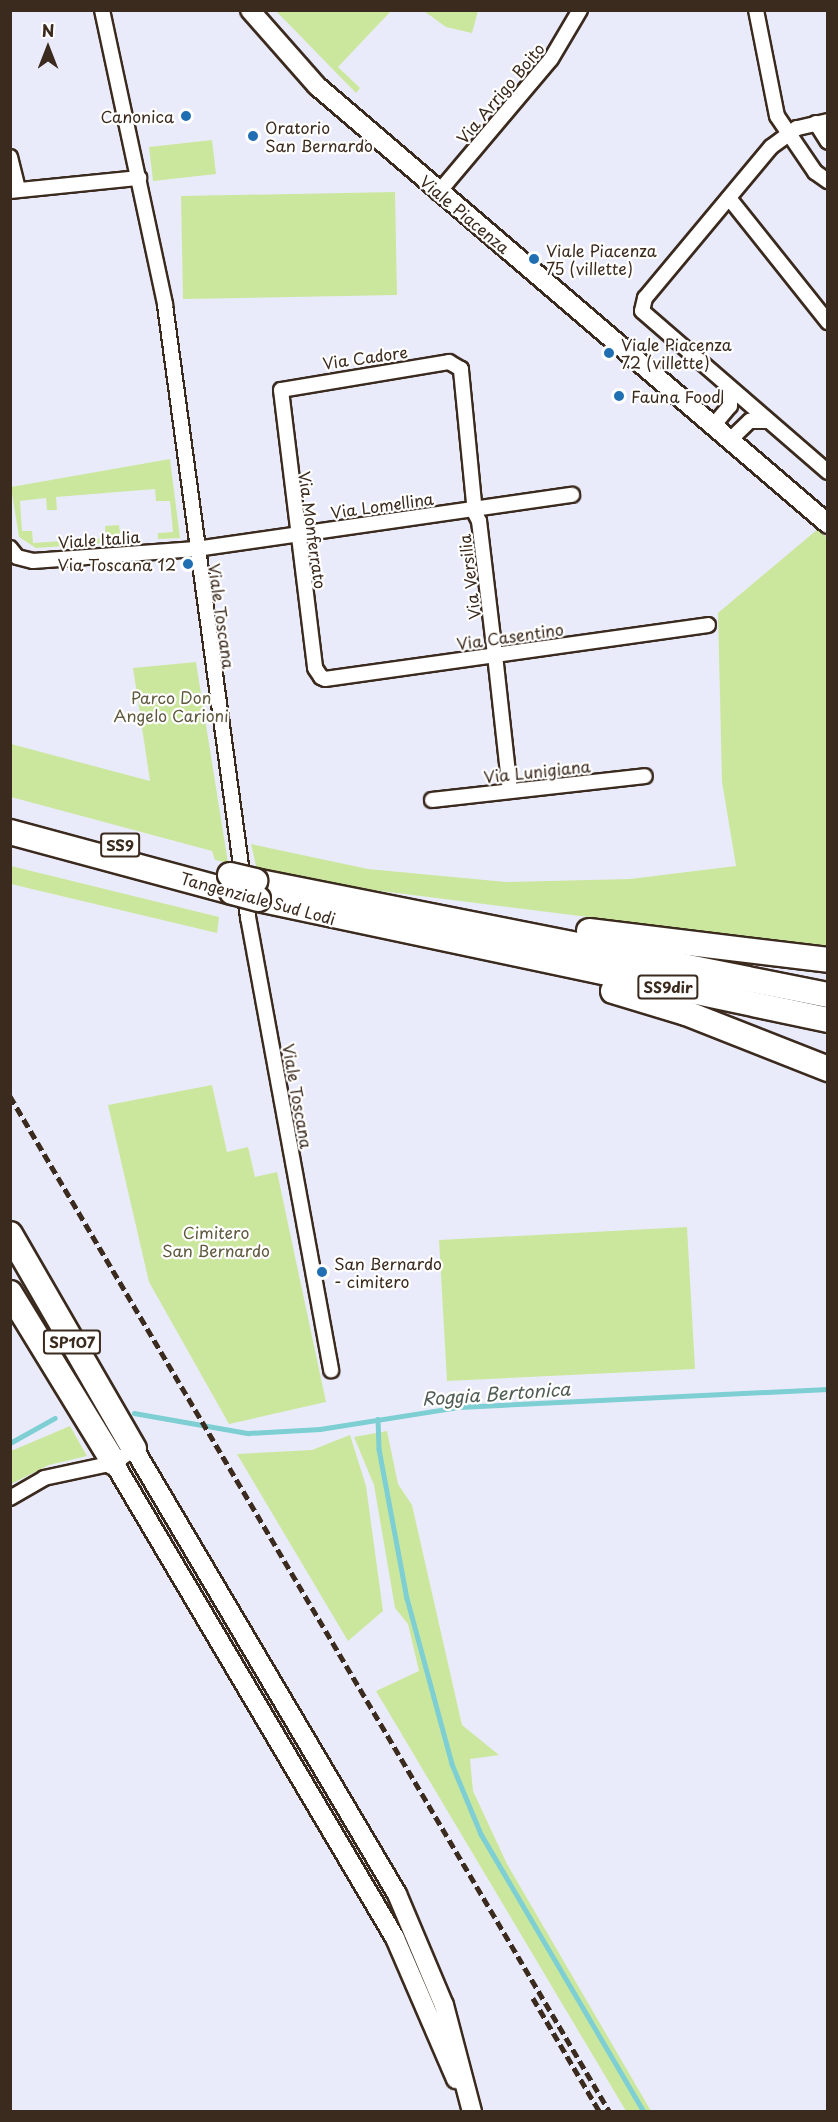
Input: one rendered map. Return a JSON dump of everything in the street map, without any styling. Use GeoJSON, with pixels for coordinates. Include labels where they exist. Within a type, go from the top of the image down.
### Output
{"type":"FeatureCollection","features":[{"type":"Feature","properties":{"kind":"highway","name":"Tangenziale Sud Lodi"},"geometry":{"type":"LineString","coordinates":[[10,815],[231,884]]}},
{"type":"Feature","properties":{"kind":"highway","name":"Tangenziale Sud Lodi"},"geometry":{"type":"LineString","coordinates":[[10,832],[257,890],[508,956]]}},
{"type":"Feature","properties":{"kind":"highway","name":"Tangenziale Sud Lodi"},"geometry":{"type":"LineString","coordinates":[[257,890],[510,931]]}},
{"type":"Feature","properties":{"kind":"highway"},"geometry":{"type":"LineString","coordinates":[[510,931],[586,931],[828,960]]}},
{"type":"Feature","properties":{"kind":"highway","name":"SS9dir"},"geometry":{"type":"LineString","coordinates":[[510,931],[828,995]]}},
{"type":"Feature","properties":{"kind":"highway"},"geometry":{"type":"LineString","coordinates":[[508,956],[687,1013],[828,1069]]}},
{"type":"Feature","properties":{"kind":"highway","name":"SS9dir"},"geometry":{"type":"LineString","coordinates":[[508,956],[828,1020]]}},
{"type":"Feature","properties":{"kind":"highway","name":"SP107"},"geometry":{"type":"LineString","coordinates":[[10,1234],[134,1449]]}},
{"type":"Feature","properties":{"kind":"highway","name":"SP107"},"geometry":{"type":"LineString","coordinates":[[10,1293],[114,1463]]}},
{"type":"Feature","properties":{"kind":"main road","name":"Viale Piacenza"},"geometry":{"type":"LineString","coordinates":[[250,10],[317,86],[438,193],[828,524]]}},
{"type":"Feature","properties":{"kind":"main road","name":"SP107"},"geometry":{"type":"LineString","coordinates":[[134,1449],[397,1894],[444,2005],[472,2112]]}},
{"type":"Feature","properties":{"kind":"main road","name":"SP107"},"geometry":{"type":"LineString","coordinates":[[114,1463],[394,1938],[436,2027],[466,2112]]}},
{"type":"Feature","properties":{"kind":"street","name":"Viale Toscana"},"geometry":{"type":"LineString","coordinates":[[102,10],[165,305],[196,549],[248,917],[331,1370]]}},
{"type":"Feature","properties":{"kind":"street","name":"Via Arrigo Boito"},"geometry":{"type":"LineString","coordinates":[[438,193],[551,59],[580,10]]}},
{"type":"Feature","properties":{"kind":"street"},"geometry":{"type":"LineString","coordinates":[[756,10],[774,108],[787,133],[828,181]]}},
{"type":"Feature","properties":{"kind":"street"},"geometry":{"type":"LineString","coordinates":[[828,142],[822,122],[787,133],[645,298],[642,311],[730,390],[828,472]]}},
{"type":"Feature","properties":{"kind":"street"},"geometry":{"type":"LineString","coordinates":[[10,157],[14,191],[139,178]]}},
{"type":"Feature","properties":{"kind":"street"},"geometry":{"type":"LineString","coordinates":[[729,198],[828,322]]}},
{"type":"Feature","properties":{"kind":"street","name":"Via Cadore"},"geometry":{"type":"LineString","coordinates":[[281,390],[455,363]]}},
{"type":"Feature","properties":{"kind":"street","name":"Via Versilia"},"geometry":{"type":"LineString","coordinates":[[455,363],[462,373],[475,513],[495,655],[510,791]]}},
{"type":"Feature","properties":{"kind":"street","name":"Via Monferrato"},"geometry":{"type":"LineString","coordinates":[[281,390],[297,534],[318,675]]}},
{"type":"Feature","properties":{"kind":"street"},"geometry":{"type":"LineString","coordinates":[[713,426],[730,406],[730,390]]}},
{"type":"Feature","properties":{"kind":"street"},"geometry":{"type":"LineString","coordinates":[[730,440],[750,421],[767,421]]}},
{"type":"Feature","properties":{"kind":"street","name":"Via Lomellina"},"geometry":{"type":"LineString","coordinates":[[196,549],[297,534],[475,513],[572,495]]}},
{"type":"Feature","properties":{"kind":"street","name":"Viale Italia"},"geometry":{"type":"LineString","coordinates":[[10,548],[33,561],[196,549]]}},
{"type":"Feature","properties":{"kind":"street","name":"Via Casentino"},"geometry":{"type":"LineString","coordinates":[[318,675],[326,679],[708,625]]}},
{"type":"Feature","properties":{"kind":"street","name":"Via Lunigiana"},"geometry":{"type":"LineString","coordinates":[[432,800],[645,776]]}},
{"type":"Feature","properties":{"kind":"street"},"geometry":{"type":"LineString","coordinates":[[10,1498],[44,1478],[114,1463],[134,1449]]}},
{"type":"Feature","properties":{"kind":"green space"},"geometry":{"type":"Polygon","coordinates":[[[276,11],[391,11],[338,67],[360,88],[356,93],[276,11]]]}},
{"type":"Feature","properties":{"kind":"green space"},"geometry":{"type":"Polygon","coordinates":[[[424,11],[478,11],[472,33],[446,27],[424,11]]]}},
{"type":"Feature","properties":{"kind":"green space"},"geometry":{"type":"Polygon","coordinates":[[[212,140],[216,174],[153,181],[149,147],[212,140]]]}},
{"type":"Feature","properties":{"kind":"green space"},"geometry":{"type":"Polygon","coordinates":[[[395,192],[397,295],[183,299],[181,196],[395,192]]]}},
{"type":"Feature","properties":{"kind":"green space"},"geometry":{"type":"Polygon","coordinates":[[[170,459],[180,538],[158,539],[158,533],[173,532],[170,501],[156,501],[155,489],[56,497],[57,510],[47,510],[46,498],[20,501],[22,531],[32,531],[33,543],[106,538],[105,526],[119,525],[121,542],[36,548],[19,537],[11,487],[170,459]]]}},
{"type":"Feature","properties":{"kind":"green space"},"geometry":{"type":"Polygon","coordinates":[[[818,529],[827,538],[827,947],[333,885],[257,870],[251,844],[368,869],[506,882],[630,879],[736,866],[722,782],[718,613],[818,529]]]}},
{"type":"Feature","properties":{"kind":"green space","name":"Parco Don Angelo Carioni"},"geometry":{"type":"Polygon","coordinates":[[[196,662],[228,863],[215,860],[212,851],[11,797],[11,744],[150,781],[133,668],[196,662]]]}},
{"type":"Feature","properties":{"kind":"green space"},"geometry":{"type":"Polygon","coordinates":[[[11,866],[219,917],[217,933],[11,884],[11,866]]]}},
{"type":"Feature","properties":{"kind":"green space","name":"Cimitero San Bernardo"},"geometry":{"type":"Polygon","coordinates":[[[212,1085],[227,1152],[248,1147],[255,1177],[277,1172],[326,1402],[229,1424],[149,1282],[108,1105],[212,1085]]]}},
{"type":"Feature","properties":{"kind":"green space"},"geometry":{"type":"Polygon","coordinates":[[[687,1227],[695,1369],[447,1381],[439,1240],[687,1227]]]}},
{"type":"Feature","properties":{"kind":"green space"},"geometry":{"type":"Polygon","coordinates":[[[70,1426],[87,1456],[49,1465],[11,1484],[11,1451],[70,1426]]]}},
{"type":"Feature","properties":{"kind":"green space"},"geometry":{"type":"Polygon","coordinates":[[[387,1431],[398,1484],[412,1505],[462,1725],[499,1755],[470,1759],[473,1791],[507,1864],[651,2111],[626,2111],[376,1691],[419,1671],[408,1624],[395,1608],[374,1485],[354,1437],[387,1431]]]}},
{"type":"Feature","properties":{"kind":"green space"},"geometry":{"type":"Polygon","coordinates":[[[350,1435],[366,1486],[383,1611],[348,1641],[237,1454],[312,1450],[350,1435]]]}},
{"type":"Feature","properties":{"kind":"waterway","name":"Roggia Bertonica"},"geometry":{"type":"LineString","coordinates":[[134,1413],[248,1433],[320,1429],[459,1407],[828,1389]]}},
{"type":"Feature","properties":{"kind":"waterway","name":"Roggia Bertonica"},"geometry":{"type":"LineString","coordinates":[[10,1443],[55,1418]]}},
{"type":"Feature","properties":{"kind":"waterway"},"geometry":{"type":"LineString","coordinates":[[378,1419],[379,1449],[407,1598],[452,1764],[481,1834],[644,2112]]}},
{"type":"Feature","properties":{"kind":"railway"},"geometry":{"type":"LineString","coordinates":[[10,1096],[610,2112]]}},
{"type":"Feature","properties":{"kind":"railway"},"geometry":{"type":"LineString","coordinates":[[533,1998],[600,2112]]}},
{"type":"Feature","properties":{"kind":"place","name":"Canonica"},"geometry":{"type":"Point","coordinates":[186,116]}},
{"type":"Feature","properties":{"kind":"place","name":"Oratorio San Bernardo"},"geometry":{"type":"Point","coordinates":[253,136]}},
{"type":"Feature","properties":{"kind":"place","name":"Viale Piacenza 75 (villette)"},"geometry":{"type":"Point","coordinates":[534,259]}},
{"type":"Feature","properties":{"kind":"place","name":"Viale Piacenza 72 (villette)"},"geometry":{"type":"Point","coordinates":[609,353]}},
{"type":"Feature","properties":{"kind":"place","name":"Fauna Food"},"geometry":{"type":"Point","coordinates":[619,396]}},
{"type":"Feature","properties":{"kind":"place","name":"Via Toscana 12"},"geometry":{"type":"Point","coordinates":[188,564]}},
{"type":"Feature","properties":{"kind":"place","name":"San Bernardo - cimitero"},"geometry":{"type":"Point","coordinates":[322,1272]}}]}
